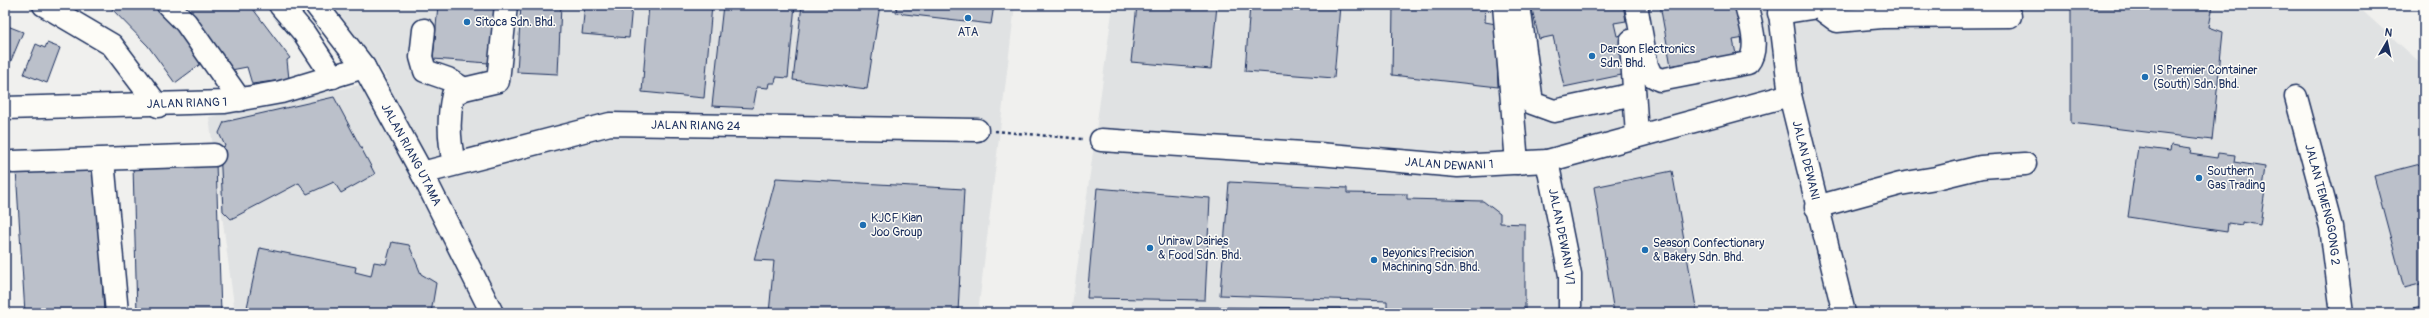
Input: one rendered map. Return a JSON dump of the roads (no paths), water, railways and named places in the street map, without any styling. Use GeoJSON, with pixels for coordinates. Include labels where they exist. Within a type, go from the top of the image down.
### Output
{"type":"FeatureCollection","features":[{"type":"Feature","properties":{"kind":"street"},"geometry":{"type":"LineString","coordinates":[[44,5],[73,11],[112,45],[158,106]]}},
{"type":"Feature","properties":{"kind":"street"},"geometry":{"type":"LineString","coordinates":[[168,5],[186,23],[240,100]]}},
{"type":"Feature","properties":{"kind":"street"},"geometry":{"type":"LineString","coordinates":[[280,5],[304,33],[333,77]]}},
{"type":"Feature","properties":{"kind":"street","name":"JALAN RIANG UTAMA"},"geometry":{"type":"LineString","coordinates":[[316,5],[364,68],[422,174],[492,313]]}},
{"type":"Feature","properties":{"kind":"street"},"geometry":{"type":"LineString","coordinates":[[454,163],[450,138],[450,107],[453,95],[464,89],[498,81],[506,5]]}},
{"type":"Feature","properties":{"kind":"street"},"geometry":{"type":"LineString","coordinates":[[1504,5],[1517,163]]}},
{"type":"Feature","properties":{"kind":"street"},"geometry":{"type":"LineString","coordinates":[[1519,5],[1532,103],[1536,106],[1554,111],[1634,94]]}},
{"type":"Feature","properties":{"kind":"street"},"geometry":{"type":"LineString","coordinates":[[1626,5],[1630,26],[1637,136]]}},
{"type":"Feature","properties":{"kind":"street"},"geometry":{"type":"LineString","coordinates":[[1636,5],[1647,66],[1651,75],[1660,80],[1748,62],[1755,50],[1746,5]]}},
{"type":"Feature","properties":{"kind":"street"},"geometry":{"type":"LineString","coordinates":[[1779,9],[1818,7],[1837,21],[1882,17],[2010,16]]}},
{"type":"Feature","properties":{"kind":"street","name":"JALAN DEWANI"},"geometry":{"type":"LineString","coordinates":[[1779,9],[1790,95],[1816,207],[1844,313]]}},
{"type":"Feature","properties":{"kind":"street"},"geometry":{"type":"LineString","coordinates":[[424,30],[421,57],[425,71],[448,80],[464,89]]}},
{"type":"Feature","properties":{"kind":"street","name":"JALAN RIANG 1"},"geometry":{"type":"LineString","coordinates":[[5,108],[158,106],[240,100],[281,92],[364,68]]}},
{"type":"Feature","properties":{"kind":"street","name":"JALAN DEWANI 1"},"geometry":{"type":"LineString","coordinates":[[1100,140],[1319,154],[1458,166],[1517,163],[1547,161],[1790,95]]}},
{"type":"Feature","properties":{"kind":"street","name":"JALAN TEMENGGONG 2"},"geometry":{"type":"LineString","coordinates":[[2296,97],[2331,227],[2342,313]]}},
{"type":"Feature","properties":{"kind":"street","name":"JALAN RIANG 24"},"geometry":{"type":"LineString","coordinates":[[422,174],[454,163],[610,124],[977,130]]}},
{"type":"Feature","properties":{"kind":"street"},"geometry":{"type":"LineString","coordinates":[[13,162],[214,155]]}},
{"type":"Feature","properties":{"kind":"street"},"geometry":{"type":"LineString","coordinates":[[103,160],[117,313]]}},
{"type":"Feature","properties":{"kind":"street","name":"JALAN DEWANI 1/1"},"geometry":{"type":"LineString","coordinates":[[1547,161],[1570,275],[1570,313]]}},
{"type":"Feature","properties":{"kind":"street"},"geometry":{"type":"LineString","coordinates":[[1816,207],[1900,184],[1936,178],[1981,167],[2025,164]]}},
{"type":"Feature","properties":{"kind":"place","name":"ATA"},"geometry":{"type":"Point","coordinates":[968,18]}},
{"type":"Feature","properties":{"kind":"place","name":"Sitoca Sdn. Bhd."},"geometry":{"type":"Point","coordinates":[467,22]}},
{"type":"Feature","properties":{"kind":"place","name":"Darson Electronics Sdn. Bhd."},"geometry":{"type":"Point","coordinates":[1592,56]}},
{"type":"Feature","properties":{"kind":"place","name":"IS Premier Container (South) Sdn. Bhd."},"geometry":{"type":"Point","coordinates":[2145,77]}},
{"type":"Feature","properties":{"kind":"place","name":"Southern Gas Trading"},"geometry":{"type":"Point","coordinates":[2199,178]}},
{"type":"Feature","properties":{"kind":"place","name":"KJCF Kian Joo Group"},"geometry":{"type":"Point","coordinates":[863,225]}},
{"type":"Feature","properties":{"kind":"place","name":"Uniraw Dairies & Food Sdn. Bhd."},"geometry":{"type":"Point","coordinates":[1150,248]}},
{"type":"Feature","properties":{"kind":"place","name":"Season Confectionary & Bakery Sdn. Bhd."},"geometry":{"type":"Point","coordinates":[1645,250]}},
{"type":"Feature","properties":{"kind":"place","name":"Beyonics Precision Machining Sdn. Bhd."},"geometry":{"type":"Point","coordinates":[1374,260]}}]}
